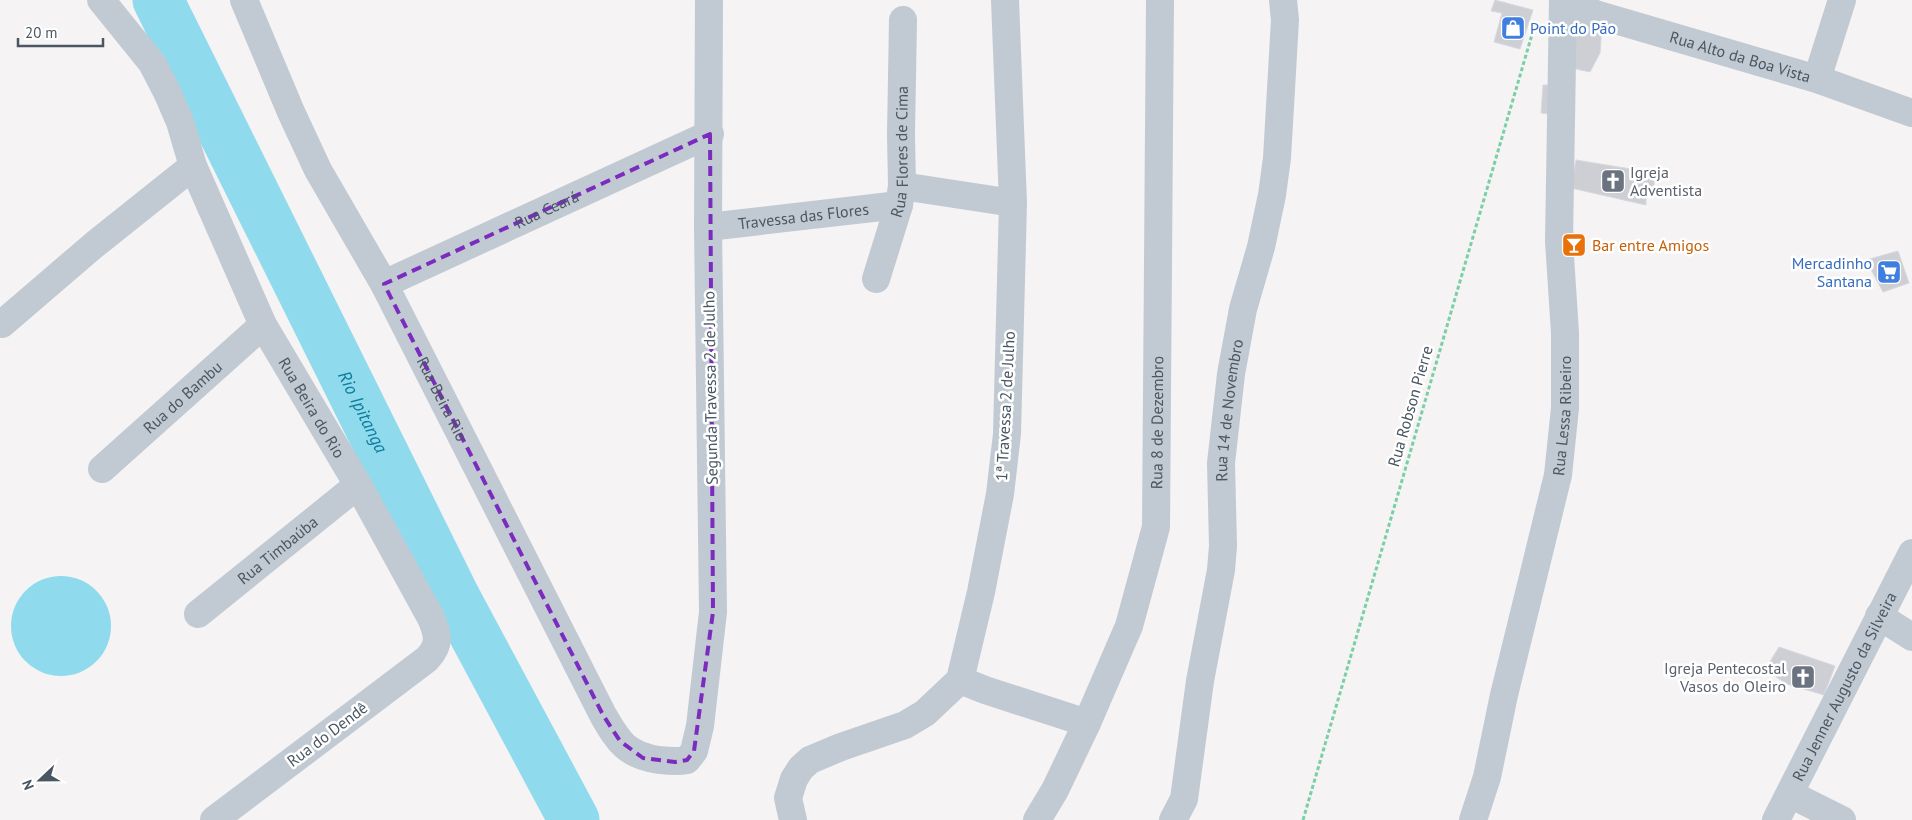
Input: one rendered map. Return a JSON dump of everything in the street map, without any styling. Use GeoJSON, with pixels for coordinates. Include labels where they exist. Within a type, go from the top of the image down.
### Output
{"type":"FeatureCollection","features":[{"type":"Feature","properties":{"kind":"street","name":"Rua Beira do Rio"},"geometry":{"type":"LineString","coordinates":[[101,0],[152,63],[168,92],[180,122],[193,166],[263,326],[358,485],[431,618],[436,630],[436,646]]}},
{"type":"Feature","properties":{"kind":"street","name":"Rua Beira Rio"},"geometry":{"type":"LineString","coordinates":[[244,0],[291,112],[318,170],[384,284],[611,729],[631,752],[643,758],[675,762]]}},
{"type":"Feature","properties":{"kind":"street","name":"Segunda Travessa 2 de Julho"},"geometry":{"type":"LineString","coordinates":[[675,762],[687,760],[694,751],[700,726],[713,612],[708,227],[710,134],[709,0]]}},
{"type":"Feature","properties":{"kind":"street","name":"1ª Travessa 2 de Julho"},"geometry":{"type":"LineString","coordinates":[[960,680],[981,592],[1000,494],[1007,434],[1013,203],[1005,0]]}},
{"type":"Feature","properties":{"kind":"street","name":"Rua 8 de Dezembro"},"geometry":{"type":"LineString","coordinates":[[1037,820],[1055,790],[1087,723],[1129,626],[1156,527],[1160,0]]}},
{"type":"Feature","properties":{"kind":"street","name":"Rua 14 de Novembro"},"geometry":{"type":"LineString","coordinates":[[1173,820],[1184,799],[1200,681],[1221,570],[1224,546],[1221,463],[1231,374],[1243,310],[1261,247],[1277,158],[1284,36],[1283,0]]}},
{"type":"Feature","properties":{"kind":"street","name":"Rua Lessa Ribeiro"},"geometry":{"type":"LineString","coordinates":[[1473,820],[1487,777],[1504,695],[1559,466],[1565,408],[1565,333],[1559,241],[1563,0]]}},
{"type":"Feature","properties":{"kind":"street","name":"Rua Alto da Boa Vista"},"geometry":{"type":"LineString","coordinates":[[1570,0],[1595,14],[1817,79],[1912,113]]}},
{"type":"Feature","properties":{"kind":"street"},"geometry":{"type":"LineString","coordinates":[[1817,79],[1842,0]]}},
{"type":"Feature","properties":{"kind":"street","name":"Rua Flores de Cima"},"geometry":{"type":"LineString","coordinates":[[876,279],[901,196],[904,20]]}},
{"type":"Feature","properties":{"kind":"street","name":"Rua Ceará"},"geometry":{"type":"LineString","coordinates":[[384,284],[710,134]]}},
{"type":"Feature","properties":{"kind":"street"},"geometry":{"type":"LineString","coordinates":[[2,324],[94,245],[193,166]]}},
{"type":"Feature","properties":{"kind":"street","name":"Travessa das Flores"},"geometry":{"type":"LineString","coordinates":[[708,227],[901,196],[1013,203]]}},
{"type":"Feature","properties":{"kind":"street","name":"Rua do Bambu"},"geometry":{"type":"LineString","coordinates":[[102,469],[263,326]]}},
{"type":"Feature","properties":{"kind":"street","name":"Rua Timbaúba"},"geometry":{"type":"LineString","coordinates":[[198,614],[358,485]]}},
{"type":"Feature","properties":{"kind":"street","name":"Rua Jenner Augusto da Silveira"},"geometry":{"type":"LineString","coordinates":[[1776,820],[1912,552]]}},
{"type":"Feature","properties":{"kind":"street"},"geometry":{"type":"LineString","coordinates":[[1879,616],[1912,637]]}},
{"type":"Feature","properties":{"kind":"street","name":"Rua do Dendê"},"geometry":{"type":"LineString","coordinates":[[214,820],[427,659],[436,646]]}},
{"type":"Feature","properties":{"kind":"street"},"geometry":{"type":"LineString","coordinates":[[790,809],[794,779],[801,768],[810,760],[905,725],[925,713],[960,680],[1087,723]]}},
{"type":"Feature","properties":{"kind":"street"},"geometry":{"type":"LineString","coordinates":[[1790,794],[1842,820]]}},
{"type":"Feature","properties":{"kind":"path","name":"Rua Robson Pierre"},"geometry":{"type":"LineString","coordinates":[[1303,820],[1533,29]]}},
{"type":"Feature","properties":{"kind":"highlighted area"},"geometry":{"type":"Polygon","coordinates":[[[710,134],[713,612],[694,751],[687,760],[675,762],[643,758],[620,741],[603,715],[384,284],[710,134]]]}},
{"type":"Feature","properties":{"kind":"water"},"geometry":{"type":"Polygon","coordinates":[[[61,576],[80,580],[97,590],[107,607],[111,626],[107,645],[97,662],[80,672],[61,676],[42,672],[25,662],[15,645],[11,626],[15,607],[25,590],[42,580],[61,576]]]}},
{"type":"Feature","properties":{"kind":"building","name":"Point do Pão"},"geometry":{"type":"Polygon","coordinates":[[[1495,0],[1533,10],[1520,49],[1494,42],[1502,13],[1491,11],[1495,0]]]}},
{"type":"Feature","properties":{"kind":"building"},"geometry":{"type":"Polygon","coordinates":[[[1566,18],[1602,24],[1600,53],[1590,72],[1567,67],[1566,18]]]}},
{"type":"Feature","properties":{"kind":"building"},"geometry":{"type":"Polygon","coordinates":[[[1543,85],[1552,85],[1550,114],[1541,113],[1543,85]]]}},
{"type":"Feature","properties":{"kind":"building","name":"Igreja Adventista"},"geometry":{"type":"Polygon","coordinates":[[[1576,160],[1655,173],[1653,194],[1646,194],[1646,205],[1571,188],[1576,160]]]}},
{"type":"Feature","properties":{"kind":"building","name":"Bar entre Amigos"},"geometry":{"type":"Polygon","coordinates":[[[1571,232],[1580,236],[1576,254],[1568,255],[1571,232]]]}},
{"type":"Feature","properties":{"kind":"building","name":"Mercadinho Santana"},"geometry":{"type":"Polygon","coordinates":[[[1898,251],[1909,283],[1883,292],[1866,260],[1898,251]]]}},
{"type":"Feature","properties":{"kind":"building","name":"Igreja Pentecostal Vasos do Oleiro"},"geometry":{"type":"Polygon","coordinates":[[[1779,647],[1835,666],[1824,695],[1787,684],[1765,670],[1779,647]]]}},
{"type":"Feature","properties":{"kind":"waterway","name":"Rio Ipitanga"},"geometry":{"type":"LineString","coordinates":[[158,0],[455,598],[574,820]]}},
{"type":"Feature","properties":{"kind":"place","name":"Point do Pão"},"geometry":{"type":"Point","coordinates":[1513,28]}},
{"type":"Feature","properties":{"kind":"place","name":"Igreja Adventista"},"geometry":{"type":"Point","coordinates":[1613,181]}},
{"type":"Feature","properties":{"kind":"place","name":"Bar entre Amigos"},"geometry":{"type":"Point","coordinates":[1574,245]}},
{"type":"Feature","properties":{"kind":"place","name":"Mercadinho Santana"},"geometry":{"type":"Point","coordinates":[1889,272]}},
{"type":"Feature","properties":{"kind":"place","name":"Igreja Pentecostal Vasos do Oleiro"},"geometry":{"type":"Point","coordinates":[1803,677]}}]}
